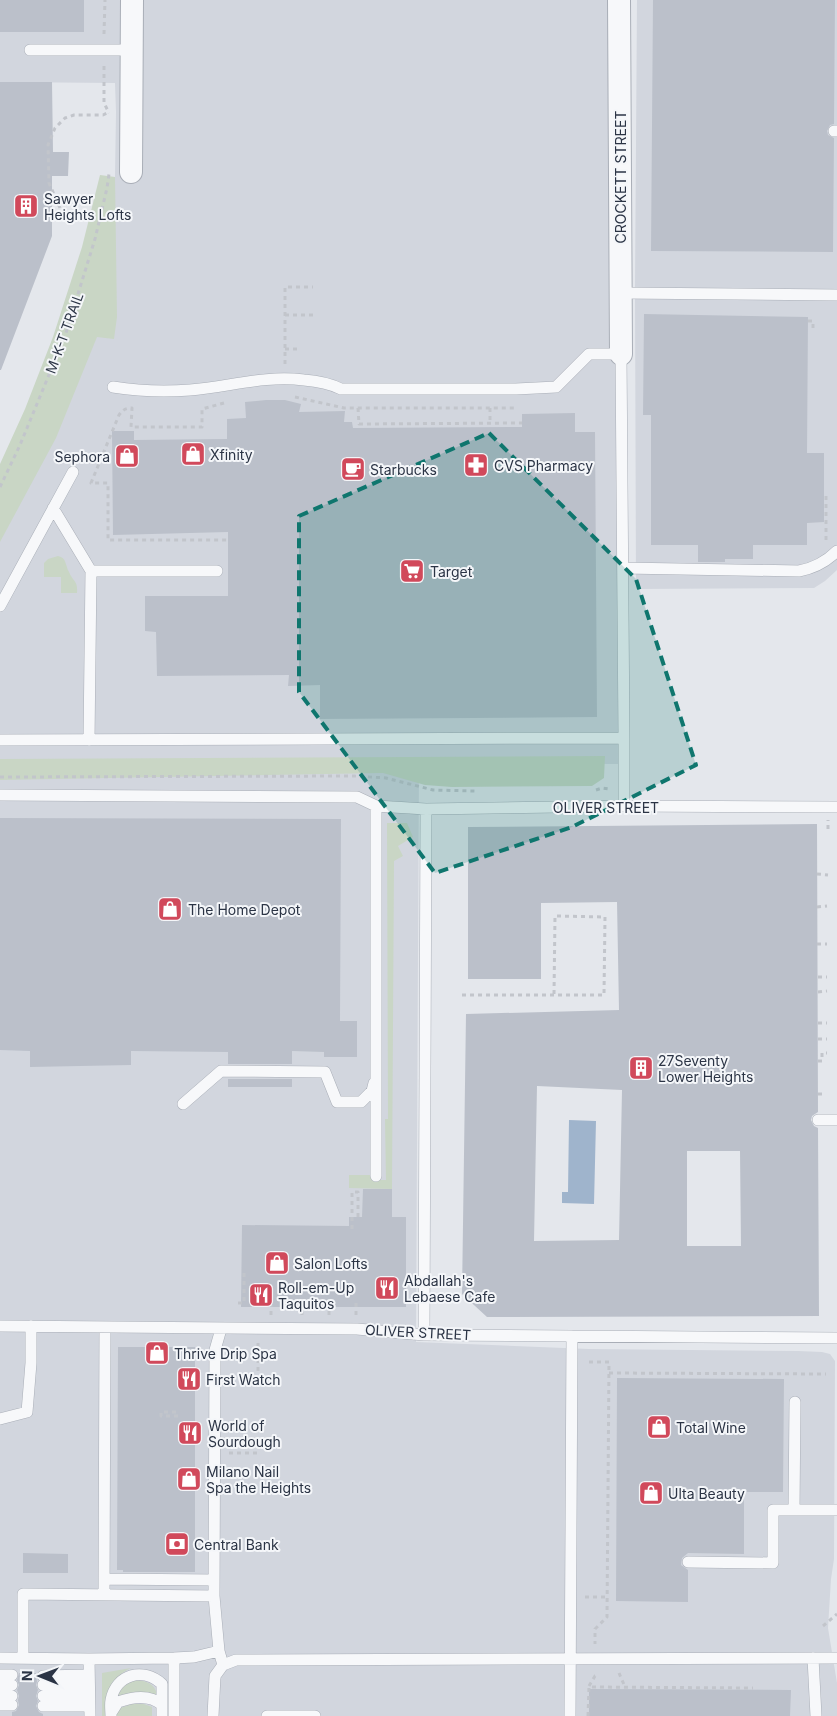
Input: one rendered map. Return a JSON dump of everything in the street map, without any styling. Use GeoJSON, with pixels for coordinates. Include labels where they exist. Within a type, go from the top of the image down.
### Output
{"type":"FeatureCollection","features":[{"type":"Feature","properties":{"kind":"street"},"geometry":{"type":"LineString","coordinates":[[131,172],[132,0]]}},
{"type":"Feature","properties":{"kind":"street","name":"CROCKETT STREET"},"geometry":{"type":"LineString","coordinates":[[619,0],[621,354]]}},
{"type":"Feature","properties":{"kind":"lane"},"geometry":{"type":"LineString","coordinates":[[30,50],[132,50]]}},
{"type":"Feature","properties":{"kind":"lane"},"geometry":{"type":"LineString","coordinates":[[621,293],[837,295]]}},
{"type":"Feature","properties":{"kind":"lane"},"geometry":{"type":"LineString","coordinates":[[114,387],[132,390],[190,390],[255,380],[285,378],[331,384],[341,389],[516,389],[556,387],[589,354],[621,354],[624,568],[624,806]]}},
{"type":"Feature","properties":{"kind":"lane"},"geometry":{"type":"LineString","coordinates":[[0,606],[73,472]]}},
{"type":"Feature","properties":{"kind":"lane"},"geometry":{"type":"LineString","coordinates":[[53,508],[91,571],[89,740]]}},
{"type":"Feature","properties":{"kind":"lane"},"geometry":{"type":"LineString","coordinates":[[624,568],[800,571],[811,569],[826,561],[837,551]]}},
{"type":"Feature","properties":{"kind":"lane"},"geometry":{"type":"LineString","coordinates":[[91,571],[217,571]]}},
{"type":"Feature","properties":{"kind":"lane"},"geometry":{"type":"LineString","coordinates":[[0,740],[624,738]]}},
{"type":"Feature","properties":{"kind":"lane","name":"OLIVER STREET"},"geometry":{"type":"LineString","coordinates":[[0,795],[354,797],[376,806],[426,809],[624,806],[837,807]]}},
{"type":"Feature","properties":{"kind":"lane"},"geometry":{"type":"LineString","coordinates":[[376,806],[376,1176]]}},
{"type":"Feature","properties":{"kind":"lane"},"geometry":{"type":"LineString","coordinates":[[424,1335],[426,809]]}},
{"type":"Feature","properties":{"kind":"lane"},"geometry":{"type":"LineString","coordinates":[[183,1104],[221,1071],[325,1072],[337,1102],[362,1102],[372,1091],[377,1074]]}},
{"type":"Feature","properties":{"kind":"lane"},"geometry":{"type":"LineString","coordinates":[[818,1120],[837,1120]]}},
{"type":"Feature","properties":{"kind":"lane","name":"OLIVER STREET"},"geometry":{"type":"LineString","coordinates":[[0,1326],[356,1329],[424,1335],[837,1338]]}},
{"type":"Feature","properties":{"kind":"lane"},"geometry":{"type":"LineString","coordinates":[[0,1419],[27,1412],[31,1363],[31,1326]]}},
{"type":"Feature","properties":{"kind":"lane"},"geometry":{"type":"LineString","coordinates":[[104,1595],[105,1327]]}},
{"type":"Feature","properties":{"kind":"lane"},"geometry":{"type":"LineString","coordinates":[[221,1329],[216,1350],[214,1596],[219,1651],[223,1665]]}},
{"type":"Feature","properties":{"kind":"lane"},"geometry":{"type":"LineString","coordinates":[[570,1716],[572,1336]]}},
{"type":"Feature","properties":{"kind":"lane"},"geometry":{"type":"LineString","coordinates":[[794,1510],[795,1402]]}},
{"type":"Feature","properties":{"kind":"lane"},"geometry":{"type":"LineString","coordinates":[[688,1562],[773,1563],[773,1510],[837,1510]]}},
{"type":"Feature","properties":{"kind":"lane"},"geometry":{"type":"LineString","coordinates":[[104,1579],[214,1580]]}},
{"type":"Feature","properties":{"kind":"lane"},"geometry":{"type":"LineString","coordinates":[[23,1658],[23,1594],[214,1596]]}},
{"type":"Feature","properties":{"kind":"lane"},"geometry":{"type":"LineString","coordinates":[[0,1658],[174,1658],[194,1657],[219,1651]]}},
{"type":"Feature","properties":{"kind":"lane"},"geometry":{"type":"LineString","coordinates":[[174,1658],[174,1716]]}},
{"type":"Feature","properties":{"kind":"lane"},"geometry":{"type":"LineString","coordinates":[[813,1658],[816,1716]]}},
{"type":"Feature","properties":{"kind":"lane"},"geometry":{"type":"LineString","coordinates":[[213,1716],[215,1676],[223,1665],[236,1660],[837,1658]]}},
{"type":"Feature","properties":{"kind":"lane"},"geometry":{"type":"LineString","coordinates":[[89,1659],[89,1696]]}},
{"type":"Feature","properties":{"kind":"lane"},"geometry":{"type":"LineString","coordinates":[[111,1715],[110,1701],[120,1681],[126,1677],[140,1674],[156,1678],[162,1684],[162,1711]]}},
{"type":"Feature","properties":{"kind":"lane"},"geometry":{"type":"LineString","coordinates":[[0,1705],[7,1688]]}},
{"type":"Feature","properties":{"kind":"lane"},"geometry":{"type":"LineString","coordinates":[[89,1696],[43,1691],[89,1696]]}},
{"type":"Feature","properties":{"kind":"lane"},"geometry":{"type":"LineString","coordinates":[[111,1715],[118,1702],[134,1698],[157,1700],[162,1711]]}},
{"type":"Feature","properties":{"kind":"lane"},"geometry":{"type":"LineString","coordinates":[[267,1716],[315,1716]]}},
{"type":"Feature","properties":{"kind":"path"},"geometry":{"type":"LineString","coordinates":[[104,0],[104,37]]}},
{"type":"Feature","properties":{"kind":"path"},"geometry":{"type":"LineString","coordinates":[[60,208],[49,183],[48,145],[54,128],[65,118],[74,115],[103,115],[109,112],[104,103],[104,68]]}},
{"type":"Feature","properties":{"kind":"path","name":"M-K-T TRAIL"},"geometry":{"type":"LineString","coordinates":[[0,487],[20,445],[65,336],[95,239],[109,173]]}},
{"type":"Feature","properties":{"kind":"path"},"geometry":{"type":"LineString","coordinates":[[285,365],[286,287],[313,287]]}},
{"type":"Feature","properties":{"kind":"path"},"geometry":{"type":"LineString","coordinates":[[285,315],[314,315]]}},
{"type":"Feature","properties":{"kind":"path"},"geometry":{"type":"LineString","coordinates":[[808,321],[813,321],[813,329]]}},
{"type":"Feature","properties":{"kind":"path"},"geometry":{"type":"LineString","coordinates":[[285,349],[298,349]]}},
{"type":"Feature","properties":{"kind":"path"},"geometry":{"type":"LineString","coordinates":[[294,396],[344,408],[515,408]]}},
{"type":"Feature","properties":{"kind":"path"},"geometry":{"type":"LineString","coordinates":[[228,540],[108,540],[108,483],[91,483],[119,415],[126,408],[132,408],[131,427],[202,427],[202,409],[232,401]]}},
{"type":"Feature","properties":{"kind":"path"},"geometry":{"type":"LineString","coordinates":[[358,408],[359,424],[522,424]]}},
{"type":"Feature","properties":{"kind":"path"},"geometry":{"type":"LineString","coordinates":[[490,408],[490,424]]}},
{"type":"Feature","properties":{"kind":"path"},"geometry":{"type":"LineString","coordinates":[[826,496],[826,561]]}},
{"type":"Feature","properties":{"kind":"path"},"geometry":{"type":"LineString","coordinates":[[817,874],[828,874]]}},
{"type":"Feature","properties":{"kind":"path"},"geometry":{"type":"LineString","coordinates":[[817,907],[827,906]]}},
{"type":"Feature","properties":{"kind":"path"},"geometry":{"type":"LineString","coordinates":[[462,995],[554,995],[604,995],[605,917],[555,916],[554,995]]}},
{"type":"Feature","properties":{"kind":"path"},"geometry":{"type":"LineString","coordinates":[[817,944],[827,944]]}},
{"type":"Feature","properties":{"kind":"path"},"geometry":{"type":"LineString","coordinates":[[818,977],[827,977]]}},
{"type":"Feature","properties":{"kind":"path"},"geometry":{"type":"LineString","coordinates":[[818,992],[827,992]]}},
{"type":"Feature","properties":{"kind":"path"},"geometry":{"type":"LineString","coordinates":[[818,1024],[827,1023]]}},
{"type":"Feature","properties":{"kind":"path"},"geometry":{"type":"LineString","coordinates":[[818,1038],[827,1039]]}},
{"type":"Feature","properties":{"kind":"path"},"geometry":{"type":"LineString","coordinates":[[818,1061],[822,1061],[822,1053],[826,1052]]}},
{"type":"Feature","properties":{"kind":"path"},"geometry":{"type":"LineString","coordinates":[[818,1094],[826,1094]]}},
{"type":"Feature","properties":{"kind":"path"},"geometry":{"type":"LineString","coordinates":[[352,1229],[352,1192],[358,1192],[358,1221]]}},
{"type":"Feature","properties":{"kind":"path"},"geometry":{"type":"LineString","coordinates":[[238,1302],[244,1303],[244,1271]]}},
{"type":"Feature","properties":{"kind":"path"},"geometry":{"type":"LineString","coordinates":[[252,1342],[258,1342],[258,1371]]}},
{"type":"Feature","properties":{"kind":"path"},"geometry":{"type":"LineString","coordinates":[[588,1362],[609,1362],[607,1617],[596,1629],[596,1648]]}},
{"type":"Feature","properties":{"kind":"path"},"geometry":{"type":"LineString","coordinates":[[609,1373],[826,1374]]}},
{"type":"Feature","properties":{"kind":"path"},"geometry":{"type":"LineString","coordinates":[[229,1453],[260,1453]]}},
{"type":"Feature","properties":{"kind":"path"},"geometry":{"type":"LineString","coordinates":[[571,1597],[607,1597]]}},
{"type":"Feature","properties":{"kind":"path"},"geometry":{"type":"LineString","coordinates":[[823,1626],[837,1614]]}},
{"type":"Feature","properties":{"kind":"path"},"geometry":{"type":"LineString","coordinates":[[588,1716],[588,1687],[595,1676],[605,1672]]}},
{"type":"Feature","properties":{"kind":"path"},"geometry":{"type":"LineString","coordinates":[[612,1672],[618,1672],[625,1687]]}},
{"type":"Feature","properties":{"kind":"path"},"geometry":{"type":"LineString","coordinates":[[588,1687],[753,1688]]}},
{"type":"Feature","properties":{"kind":"highlighted area"},"geometry":{"type":"Polygon","coordinates":[[[489,433],[636,579],[696,765],[572,827],[435,873],[299,692],[299,516],[489,433]]]}},
{"type":"Feature","properties":{"kind":"shaded area"},"geometry":{"type":"Polygon","coordinates":[[[0,0],[615,0],[618,764],[419,763],[416,1342],[589,1349],[798,1351],[830,1354],[835,1361],[834,1559],[828,1628],[837,1683],[837,1716],[0,1716],[0,502],[81,325],[115,177],[116,112],[115,83],[0,82],[0,0]]]}},
{"type":"Feature","properties":{"kind":"shaded area"},"geometry":{"type":"Polygon","coordinates":[[[637,0],[837,0],[837,570],[814,588],[636,589],[635,288],[637,0]]]}},
{"type":"Feature","properties":{"kind":"green space"},"geometry":{"type":"Polygon","coordinates":[[[100,175],[115,177],[117,317],[114,339],[97,337],[56,438],[0,542],[0,464],[25,409],[53,337],[82,247],[100,175]]]}},
{"type":"Feature","properties":{"kind":"green space"},"geometry":{"type":"Polygon","coordinates":[[[58,556],[64,560],[76,583],[77,593],[61,593],[61,577],[44,577],[44,563],[48,559],[58,556]]]}},
{"type":"Feature","properties":{"kind":"green space"},"geometry":{"type":"Polygon","coordinates":[[[605,756],[604,778],[592,786],[452,787],[425,785],[383,773],[0,780],[0,759],[605,756]]]}},
{"type":"Feature","properties":{"kind":"green space"},"geometry":{"type":"Polygon","coordinates":[[[387,823],[407,823],[413,837],[398,846],[403,856],[394,861],[392,1189],[349,1188],[349,1175],[371,1175],[371,1180],[386,1180],[385,1119],[388,1119],[387,823]]]}},
{"type":"Feature","properties":{"kind":"green space"},"geometry":{"type":"Polygon","coordinates":[[[131,1668],[113,1682],[108,1693],[106,1716],[102,1716],[102,1673],[131,1668]]]}},
{"type":"Feature","properties":{"kind":"green space"},"geometry":{"type":"Polygon","coordinates":[[[136,1680],[149,1683],[154,1687],[157,1694],[116,1699],[123,1687],[136,1680]]]}},
{"type":"Feature","properties":{"kind":"green space"},"geometry":{"type":"Polygon","coordinates":[[[132,1704],[144,1704],[152,1707],[152,1716],[116,1716],[120,1708],[132,1704]]]}},
{"type":"Feature","properties":{"kind":"water"},"geometry":{"type":"Polygon","coordinates":[[[569,1120],[596,1121],[594,1204],[562,1203],[562,1192],[568,1192],[569,1120]]]}},
{"type":"Feature","properties":{"kind":"building"},"geometry":{"type":"Polygon","coordinates":[[[0,0],[84,0],[84,32],[0,32],[0,0]]]}},
{"type":"Feature","properties":{"kind":"building"},"geometry":{"type":"Polygon","coordinates":[[[653,0],[835,0],[834,124],[830,125],[827,131],[828,135],[834,138],[833,252],[651,251],[653,0]]]}},
{"type":"Feature","properties":{"kind":"building","name":"Sawyer Heights Lofts"},"geometry":{"type":"Polygon","coordinates":[[[0,82],[52,82],[53,152],[69,152],[68,176],[52,176],[52,236],[1,370],[0,370],[0,82]]]}},
{"type":"Feature","properties":{"kind":"building"},"geometry":{"type":"Polygon","coordinates":[[[644,314],[808,317],[807,453],[824,453],[824,522],[807,523],[807,545],[753,545],[753,559],[725,559],[725,562],[698,562],[698,545],[651,545],[651,415],[643,415],[644,314]]]}},
{"type":"Feature","properties":{"kind":"building","name":"Target"},"geometry":{"type":"Polygon","coordinates":[[[285,400],[301,404],[299,412],[345,411],[344,422],[352,422],[353,428],[522,427],[522,414],[575,413],[575,432],[595,432],[597,717],[320,719],[320,685],[288,686],[289,675],[157,676],[156,632],[145,631],[145,596],[228,596],[228,532],[113,535],[112,431],[134,431],[134,440],[227,439],[227,419],[246,418],[245,402],[285,400]]]}},
{"type":"Feature","properties":{"kind":"building","name":"The Home Depot"},"geometry":{"type":"Polygon","coordinates":[[[0,818],[341,819],[340,1021],[357,1021],[357,1057],[324,1057],[324,1052],[292,1051],[292,1064],[228,1064],[228,1052],[131,1051],[131,1065],[30,1067],[30,1051],[0,1050],[0,818]]]}},
{"type":"Feature","properties":{"kind":"building","name":"27Seventy Lower Heights"},"geometry":{"type":"Polygon","coordinates":[[[817,824],[818,1112],[812,1116],[811,1120],[814,1126],[818,1128],[819,1316],[487,1317],[462,1294],[466,1014],[619,1010],[617,902],[541,903],[541,979],[468,979],[468,827],[817,824]],[[537,1086],[534,1241],[619,1240],[622,1090],[537,1086]],[[687,1151],[687,1246],[741,1246],[740,1151],[687,1151]]]}},
{"type":"Feature","properties":{"kind":"building"},"geometry":{"type":"Polygon","coordinates":[[[228,1079],[292,1079],[292,1087],[228,1087],[228,1079]]]}},
{"type":"Feature","properties":{"kind":"building"},"geometry":{"type":"Polygon","coordinates":[[[363,1189],[392,1189],[392,1217],[406,1217],[406,1307],[241,1307],[242,1225],[349,1226],[349,1217],[362,1217],[363,1189]]]}},
{"type":"Feature","properties":{"kind":"building"},"geometry":{"type":"Polygon","coordinates":[[[118,1347],[195,1347],[195,1572],[123,1572],[123,1570],[117,1570],[118,1347]]]}},
{"type":"Feature","properties":{"kind":"building"},"geometry":{"type":"Polygon","coordinates":[[[617,1378],[784,1379],[783,1492],[744,1492],[744,1554],[688,1553],[682,1558],[681,1565],[688,1570],[688,1602],[616,1601],[617,1378]]]}},
{"type":"Feature","properties":{"kind":"building"},"geometry":{"type":"Polygon","coordinates":[[[23,1553],[68,1554],[68,1573],[23,1573],[23,1553]]]}},
{"type":"Feature","properties":{"kind":"building"},"geometry":{"type":"Polygon","coordinates":[[[19,1673],[36,1673],[38,1690],[36,1696],[38,1701],[36,1706],[43,1716],[12,1716],[12,1712],[16,1711],[19,1705],[17,1690],[19,1685],[17,1680],[19,1673]]]}},
{"type":"Feature","properties":{"kind":"building"},"geometry":{"type":"Polygon","coordinates":[[[589,1689],[791,1690],[790,1716],[589,1716],[589,1689]]]}},
{"type":"Feature","properties":{"kind":"place","name":"Sawyer Heights Lofts"},"geometry":{"type":"Point","coordinates":[26,206]}},
{"type":"Feature","properties":{"kind":"place","name":"Xfinity"},"geometry":{"type":"Point","coordinates":[193,454]}},
{"type":"Feature","properties":{"kind":"place","name":"Sephora"},"geometry":{"type":"Point","coordinates":[127,456]}},
{"type":"Feature","properties":{"kind":"place","name":"CVS Pharmacy"},"geometry":{"type":"Point","coordinates":[476,465]}},
{"type":"Feature","properties":{"kind":"place","name":"Starbucks"},"geometry":{"type":"Point","coordinates":[353,469]}},
{"type":"Feature","properties":{"kind":"place","name":"Target"},"geometry":{"type":"Point","coordinates":[412,571]}},
{"type":"Feature","properties":{"kind":"place","name":"The Home Depot"},"geometry":{"type":"Point","coordinates":[170,909]}},
{"type":"Feature","properties":{"kind":"place","name":"27Seventy Lower Heights"},"geometry":{"type":"Point","coordinates":[641,1068]}},
{"type":"Feature","properties":{"kind":"place","name":"Salon Lofts"},"geometry":{"type":"Point","coordinates":[277,1263]}},
{"type":"Feature","properties":{"kind":"place","name":"Abdallah's Lebaese Cafe"},"geometry":{"type":"Point","coordinates":[387,1288]}},
{"type":"Feature","properties":{"kind":"place","name":"Roll-em-Up Taquitos"},"geometry":{"type":"Point","coordinates":[261,1295]}},
{"type":"Feature","properties":{"kind":"place","name":"Thrive Drip Spa"},"geometry":{"type":"Point","coordinates":[157,1353]}},
{"type":"Feature","properties":{"kind":"place","name":"First Watch"},"geometry":{"type":"Point","coordinates":[189,1379]}},
{"type":"Feature","properties":{"kind":"place","name":"Total Wine"},"geometry":{"type":"Point","coordinates":[659,1427]}},
{"type":"Feature","properties":{"kind":"place","name":"World of Sourdough"},"geometry":{"type":"Point","coordinates":[190,1433]}},
{"type":"Feature","properties":{"kind":"place","name":"Milano Nail Spa the Heights"},"geometry":{"type":"Point","coordinates":[189,1479]}},
{"type":"Feature","properties":{"kind":"place","name":"Ulta Beauty"},"geometry":{"type":"Point","coordinates":[651,1493]}},
{"type":"Feature","properties":{"kind":"place","name":"Central Bank"},"geometry":{"type":"Point","coordinates":[177,1544]}}]}
